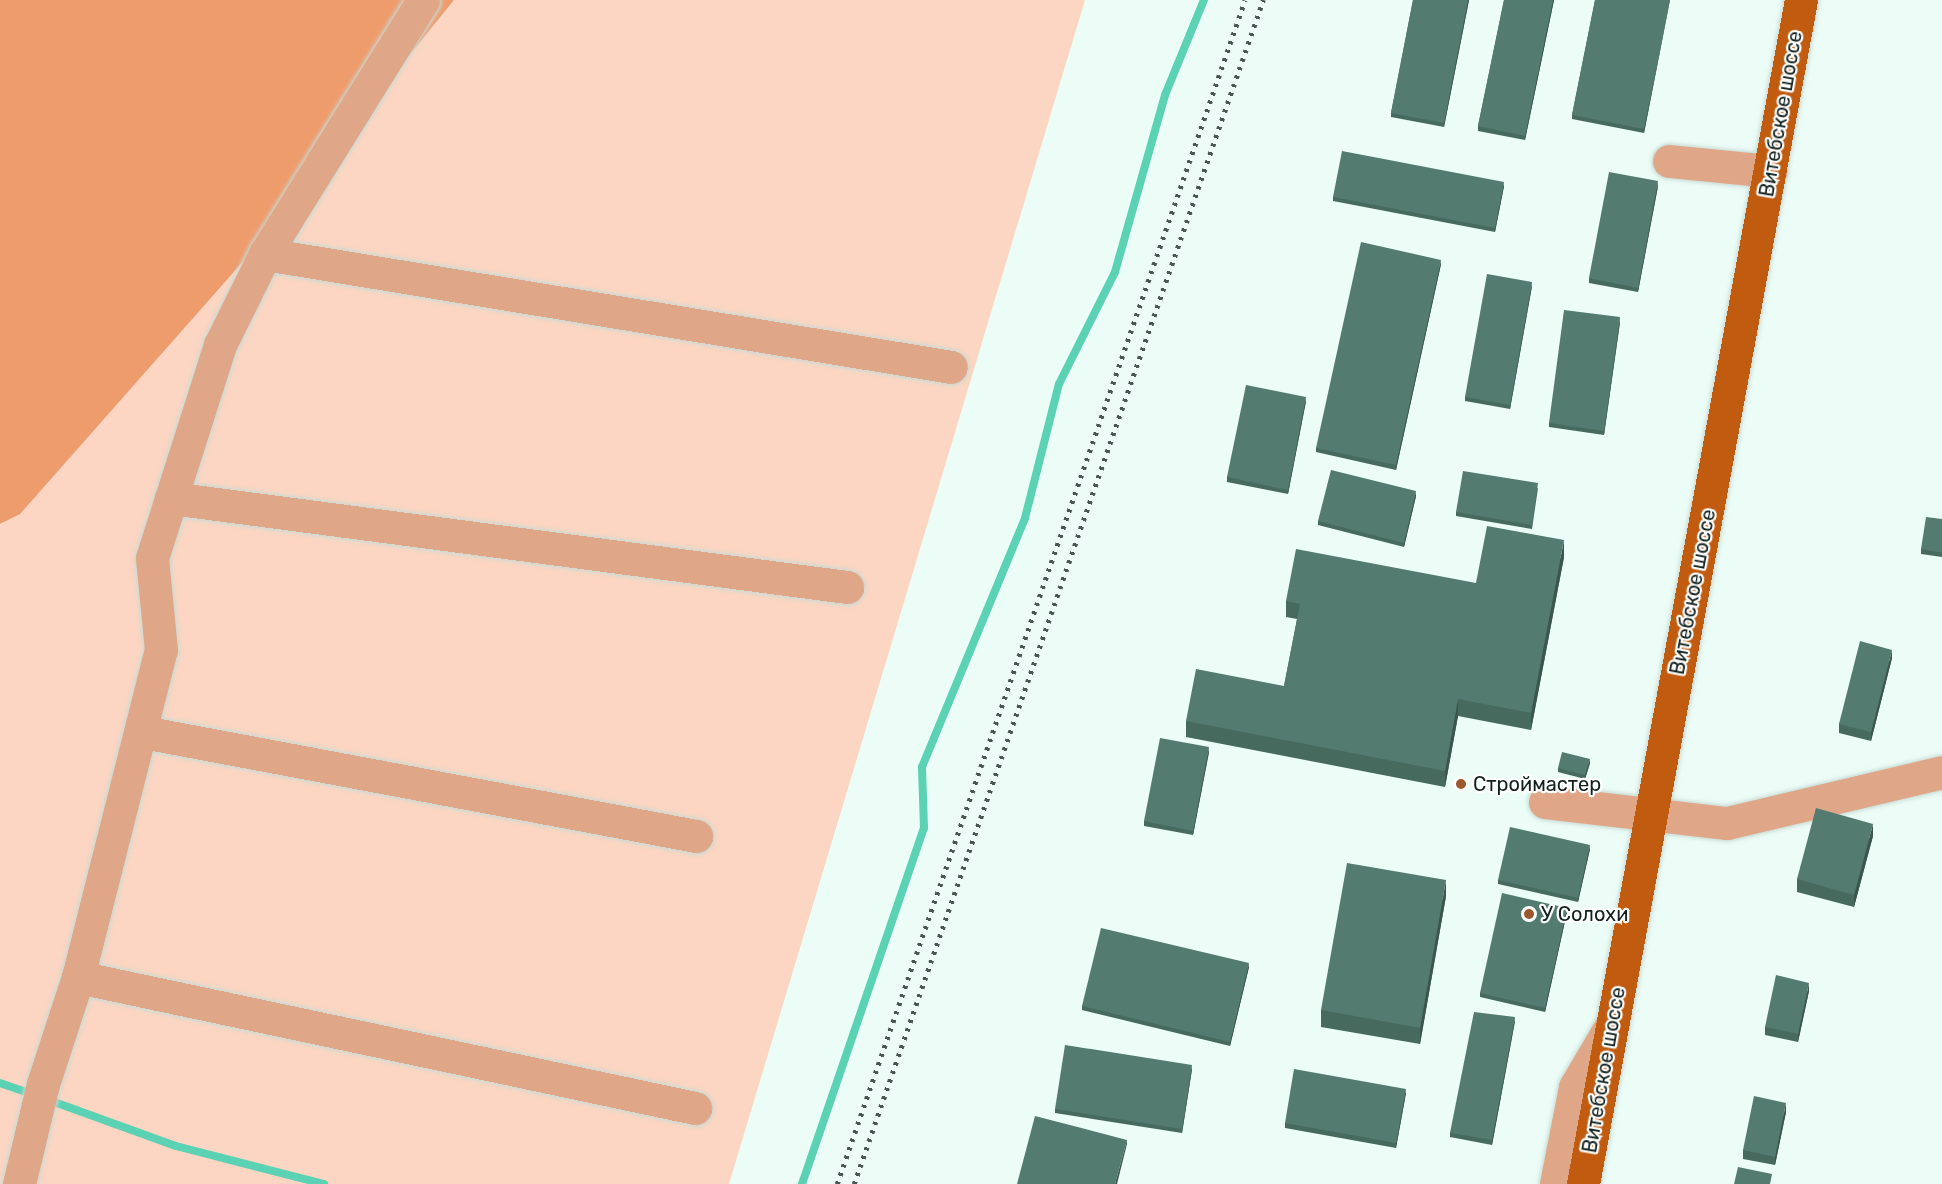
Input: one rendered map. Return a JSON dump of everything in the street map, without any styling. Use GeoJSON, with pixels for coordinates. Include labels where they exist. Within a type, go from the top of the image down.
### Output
{"type":"FeatureCollection","features":[{"type":"Feature","properties":{"kind":"main road","name":"Витебское шоссе"},"geometry":{"type":"LineString","coordinates":[[1580,1182],[1613,1022],[1801,0]]}},
{"type":"Feature","properties":{"kind":"street"},"geometry":{"type":"LineString","coordinates":[[19,1184],[43,1084],[78,977],[143,732],[161,650],[152,558],[220,345],[265,254],[423,0]]}},
{"type":"Feature","properties":{"kind":"street"},"geometry":{"type":"LineString","coordinates":[[1669,161],[1771,171]]}},
{"type":"Feature","properties":{"kind":"street"},"geometry":{"type":"LineString","coordinates":[[265,254],[951,367]]}},
{"type":"Feature","properties":{"kind":"street"},"geometry":{"type":"LineString","coordinates":[[171,498],[847,587]]}},
{"type":"Feature","properties":{"kind":"street"},"geometry":{"type":"LineString","coordinates":[[143,732],[696,836]]}},
{"type":"Feature","properties":{"kind":"street"},"geometry":{"type":"LineString","coordinates":[[1545,801],[1727,823],[1942,772]]}},
{"type":"Feature","properties":{"kind":"street"},"geometry":{"type":"LineString","coordinates":[[78,977],[695,1108]]}},
{"type":"Feature","properties":{"kind":"shaded area"},"geometry":{"type":"Polygon","coordinates":[[[0,0],[454,0],[240,265],[20,514],[0,524],[0,0]]]}},
{"type":"Feature","properties":{"kind":"shaded area"},"geometry":{"type":"Polygon","coordinates":[[[454,0],[1085,0],[729,1184],[0,1184],[0,524],[20,513],[240,265],[454,0]]]}},
{"type":"Feature","properties":{"kind":"building"},"geometry":{"type":"Polygon","coordinates":[[[1413,0],[1468,0],[1444,123],[1391,113],[1413,0]]]}},
{"type":"Feature","properties":{"kind":"building"},"geometry":{"type":"Polygon","coordinates":[[[1504,0],[1553,0],[1525,136],[1478,126],[1504,0]]]}},
{"type":"Feature","properties":{"kind":"building"},"geometry":{"type":"Polygon","coordinates":[[[1595,0],[1670,0],[1644,129],[1572,115],[1595,0]]]}},
{"type":"Feature","properties":{"kind":"building"},"geometry":{"type":"Polygon","coordinates":[[[1342,151],[1504,182],[1495,228],[1333,197],[1342,151]]]}},
{"type":"Feature","properties":{"kind":"building"},"geometry":{"type":"Polygon","coordinates":[[[1609,172],[1658,181],[1638,288],[1589,278],[1609,172]]]}},
{"type":"Feature","properties":{"kind":"building"},"geometry":{"type":"Polygon","coordinates":[[[1361,242],[1441,260],[1396,465],[1316,448],[1361,242]]]}},
{"type":"Feature","properties":{"kind":"building"},"geometry":{"type":"Polygon","coordinates":[[[1487,274],[1532,282],[1510,405],[1465,397],[1487,274]]]}},
{"type":"Feature","properties":{"kind":"building"},"geometry":{"type":"Polygon","coordinates":[[[1564,310],[1620,317],[1604,431],[1549,423],[1564,310]]]}},
{"type":"Feature","properties":{"kind":"building"},"geometry":{"type":"Polygon","coordinates":[[[1246,385],[1306,397],[1288,490],[1227,477],[1246,385]]]}},
{"type":"Feature","properties":{"kind":"building"},"geometry":{"type":"Polygon","coordinates":[[[1331,470],[1416,491],[1404,543],[1318,521],[1331,470]]]}},
{"type":"Feature","properties":{"kind":"building"},"geometry":{"type":"Polygon","coordinates":[[[1463,471],[1538,483],[1532,525],[1456,512],[1463,471]]]}},
{"type":"Feature","properties":{"kind":"building"},"geometry":{"type":"Polygon","coordinates":[[[1926,517],[1942,519],[1942,553],[1921,549],[1926,517]]]}},
{"type":"Feature","properties":{"kind":"building"},"geometry":{"type":"Polygon","coordinates":[[[1487,526],[1564,540],[1531,713],[1458,699],[1445,771],[1186,721],[1196,669],[1284,686],[1300,604],[1286,601],[1296,549],[1476,583],[1487,526]]]}},
{"type":"Feature","properties":{"kind":"building"},"geometry":{"type":"Polygon","coordinates":[[[1860,641],[1892,650],[1871,732],[1839,724],[1860,641]]]}},
{"type":"Feature","properties":{"kind":"building"},"geometry":{"type":"Polygon","coordinates":[[[1160,738],[1209,747],[1193,831],[1144,821],[1160,738]]]}},
{"type":"Feature","properties":{"kind":"building"},"geometry":{"type":"Polygon","coordinates":[[[1562,752],[1590,759],[1585,775],[1558,768],[1562,752]]]}},
{"type":"Feature","properties":{"kind":"building"},"geometry":{"type":"Polygon","coordinates":[[[1816,808],[1873,824],[1854,895],[1797,879],[1816,808]]]}},
{"type":"Feature","properties":{"kind":"building"},"geometry":{"type":"Polygon","coordinates":[[[1510,827],[1590,845],[1578,898],[1498,880],[1510,827]]]}},
{"type":"Feature","properties":{"kind":"building"},"geometry":{"type":"Polygon","coordinates":[[[1347,863],[1446,880],[1420,1028],[1321,1010],[1347,863]]]}},
{"type":"Feature","properties":{"kind":"building"},"geometry":{"type":"Polygon","coordinates":[[[1502,893],[1567,908],[1545,1008],[1480,993],[1502,893]]]}},
{"type":"Feature","properties":{"kind":"building"},"geometry":{"type":"Polygon","coordinates":[[[1101,928],[1249,963],[1230,1042],[1082,1006],[1101,928]]]}},
{"type":"Feature","properties":{"kind":"building"},"geometry":{"type":"Polygon","coordinates":[[[1776,975],[1809,983],[1798,1034],[1765,1027],[1776,975]]]}},
{"type":"Feature","properties":{"kind":"building"},"geometry":{"type":"Polygon","coordinates":[[[1474,1012],[1515,1017],[1492,1140],[1450,1133],[1474,1012]]]}},
{"type":"Feature","properties":{"kind":"building"},"geometry":{"type":"Polygon","coordinates":[[[1065,1045],[1192,1065],[1182,1129],[1055,1109],[1065,1045]]]}},
{"type":"Feature","properties":{"kind":"building"},"geometry":{"type":"Polygon","coordinates":[[[1294,1069],[1406,1089],[1396,1143],[1285,1123],[1294,1069]]]}},
{"type":"Feature","properties":{"kind":"building"},"geometry":{"type":"Polygon","coordinates":[[[1754,1096],[1786,1103],[1775,1157],[1743,1150],[1754,1096]]]}},
{"type":"Feature","properties":{"kind":"building"},"geometry":{"type":"Polygon","coordinates":[[[1035,1116],[1127,1140],[1115,1184],[1017,1184],[1035,1116]]]}},
{"type":"Feature","properties":{"kind":"building"},"geometry":{"type":"Polygon","coordinates":[[[1738,1167],[1772,1174],[1770,1184],[1734,1184],[1738,1167]]]}},
{"type":"Feature","properties":{"kind":"waterway"},"geometry":{"type":"LineString","coordinates":[[802,1184],[924,828],[922,767],[1025,518],[1059,384],[1115,272],[1165,95],[1204,0]]}},
{"type":"Feature","properties":{"kind":"waterway"},"geometry":{"type":"LineString","coordinates":[[0,1083],[34,1095]]}},
{"type":"Feature","properties":{"kind":"waterway"},"geometry":{"type":"LineString","coordinates":[[46,1099],[176,1146],[324,1184]]}},
{"type":"Feature","properties":{"kind":"railway"},"geometry":{"type":"LineString","coordinates":[[837,1184],[1245,0]]}},
{"type":"Feature","properties":{"kind":"railway"},"geometry":{"type":"LineString","coordinates":[[854,1184],[1263,0]]}},
{"type":"Feature","properties":{"kind":"place","name":"Строймастер"},"geometry":{"type":"Point","coordinates":[1461,784]}},
{"type":"Feature","properties":{"kind":"place","name":"У Солохи"},"geometry":{"type":"Point","coordinates":[1529,914]}}]}
